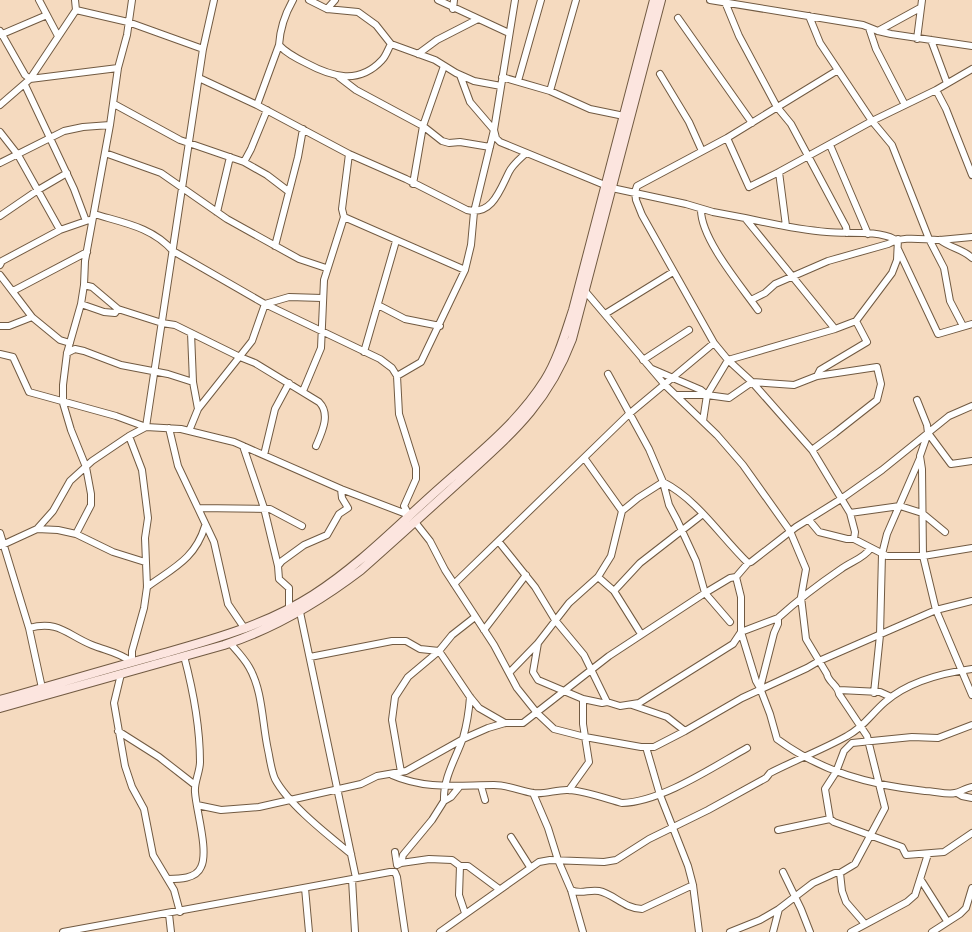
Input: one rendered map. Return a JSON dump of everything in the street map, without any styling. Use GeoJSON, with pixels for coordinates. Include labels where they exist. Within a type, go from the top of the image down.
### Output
{"type":"FeatureCollection","features":[{"type":"Feature","properties":{"kind":"main road"},"geometry":{"type":"LineString","coordinates":[[0,708],[230,643],[269,628],[300,612],[361,570],[504,441],[531,412],[550,386],[564,359],[579,316],[624,116],[654,0]]}},
{"type":"Feature","properties":{"kind":"main road"},"geometry":{"type":"LineString","coordinates":[[0,700],[245,629],[289,609],[313,595],[356,564],[503,432],[529,403],[545,379],[559,353],[573,310],[608,187],[654,0]]}},
{"type":"Feature","properties":{"kind":"street"},"geometry":{"type":"LineString","coordinates":[[39,0],[58,36]]}},
{"type":"Feature","properties":{"kind":"street"},"geometry":{"type":"LineString","coordinates":[[0,105],[25,85],[30,79],[76,10],[75,0]]}},
{"type":"Feature","properties":{"kind":"street"},"geometry":{"type":"LineString","coordinates":[[76,534],[91,505],[91,494],[86,467],[71,430],[63,403],[67,353],[81,304],[87,252],[114,104],[118,68],[132,0]]}},
{"type":"Feature","properties":{"kind":"street"},"geometry":{"type":"LineString","coordinates":[[146,428],[203,49],[214,0]]}},
{"type":"Feature","properties":{"kind":"street"},"geometry":{"type":"LineString","coordinates":[[257,105],[278,45],[287,10],[292,0]]}},
{"type":"Feature","properties":{"kind":"street"},"geometry":{"type":"LineString","coordinates":[[309,0],[327,9],[358,12],[372,21],[391,44],[418,54],[474,81],[501,86]]}},
{"type":"Feature","properties":{"kind":"street"},"geometry":{"type":"LineString","coordinates":[[327,9],[335,0]]}},
{"type":"Feature","properties":{"kind":"street"},"geometry":{"type":"LineString","coordinates":[[438,0],[453,9],[509,33]]}},
{"type":"Feature","properties":{"kind":"street"},"geometry":{"type":"LineString","coordinates":[[453,9],[454,0]]}},
{"type":"Feature","properties":{"kind":"street"},"geometry":{"type":"LineString","coordinates":[[397,376],[421,362],[440,326],[465,270],[471,245],[474,212],[494,130],[515,0]]}},
{"type":"Feature","properties":{"kind":"street"},"geometry":{"type":"LineString","coordinates":[[518,81],[541,0]]}},
{"type":"Feature","properties":{"kind":"street"},"geometry":{"type":"LineString","coordinates":[[550,91],[576,0]]}},
{"type":"Feature","properties":{"kind":"street"},"geometry":{"type":"LineString","coordinates":[[710,0],[736,2],[863,25],[878,32],[972,46]]}},
{"type":"Feature","properties":{"kind":"street"},"geometry":{"type":"LineString","coordinates":[[918,38],[922,0]]}},
{"type":"Feature","properties":{"kind":"street"},"geometry":{"type":"LineString","coordinates":[[725,2],[739,36],[777,107],[790,124],[808,156],[846,227],[847,233]]}},
{"type":"Feature","properties":{"kind":"street"},"geometry":{"type":"LineString","coordinates":[[878,32],[920,8]]}},
{"type":"Feature","properties":{"kind":"street"},"geometry":{"type":"LineString","coordinates":[[76,10],[128,22],[203,49]]}},
{"type":"Feature","properties":{"kind":"street"},"geometry":{"type":"LineString","coordinates":[[47,15],[1,33],[25,75],[30,79],[118,68]]}},
{"type":"Feature","properties":{"kind":"street"},"geometry":{"type":"LineString","coordinates":[[809,16],[820,43],[872,121],[892,145],[929,239],[944,268],[950,301],[963,326]]}},
{"type":"Feature","properties":{"kind":"street"},"geometry":{"type":"LineString","coordinates":[[678,18],[752,123]]}},
{"type":"Feature","properties":{"kind":"street"},"geometry":{"type":"LineString","coordinates":[[418,54],[437,40],[478,19]]}},
{"type":"Feature","properties":{"kind":"street"},"geometry":{"type":"LineString","coordinates":[[870,28],[876,49],[905,105]]}},
{"type":"Feature","properties":{"kind":"street"},"geometry":{"type":"LineString","coordinates":[[931,40],[947,83]]}},
{"type":"Feature","properties":{"kind":"street"},"geometry":{"type":"LineString","coordinates":[[339,77],[367,71],[382,60],[391,44]]}},
{"type":"Feature","properties":{"kind":"street"},"geometry":{"type":"LineString","coordinates":[[278,45],[285,51],[314,68],[339,77],[349,86],[423,126],[442,141],[449,144],[460,142],[490,147]]}},
{"type":"Feature","properties":{"kind":"street"},"geometry":{"type":"LineString","coordinates":[[414,184],[423,126],[444,66]]}},
{"type":"Feature","properties":{"kind":"street"},"geometry":{"type":"LineString","coordinates":[[727,138],[749,187],[830,145],[872,121],[936,90],[972,69]]}},
{"type":"Feature","properties":{"kind":"street"},"geometry":{"type":"LineString","coordinates":[[838,70],[727,138],[637,186],[635,192],[642,215],[714,343],[728,360],[752,382],[812,450],[850,514],[855,532],[854,539]]}},
{"type":"Feature","properties":{"kind":"street"},"geometry":{"type":"LineString","coordinates":[[660,74],[689,122],[702,151]]}},
{"type":"Feature","properties":{"kind":"street"},"geometry":{"type":"LineString","coordinates":[[460,75],[470,102],[494,130],[496,138],[500,142],[608,187],[686,204],[701,210],[786,226],[887,236],[896,239],[940,240],[972,237]]}},
{"type":"Feature","properties":{"kind":"street"},"geometry":{"type":"LineString","coordinates":[[502,77],[550,91],[590,109],[624,116]]}},
{"type":"Feature","properties":{"kind":"street"},"geometry":{"type":"LineString","coordinates":[[199,78],[303,128],[349,154],[466,210],[474,212],[481,210],[494,202],[510,171],[526,153]]}},
{"type":"Feature","properties":{"kind":"street"},"geometry":{"type":"LineString","coordinates":[[25,85],[51,136],[86,221]]}},
{"type":"Feature","properties":{"kind":"street"},"geometry":{"type":"LineString","coordinates":[[936,90],[946,109],[972,174]]}},
{"type":"Feature","properties":{"kind":"street"},"geometry":{"type":"LineString","coordinates":[[114,104],[189,144],[244,162],[267,175],[288,191]]}},
{"type":"Feature","properties":{"kind":"street"},"geometry":{"type":"LineString","coordinates":[[244,162],[267,110]]}},
{"type":"Feature","properties":{"kind":"street"},"geometry":{"type":"LineString","coordinates":[[0,163],[18,155],[51,136],[83,127],[110,125]]}},
{"type":"Feature","properties":{"kind":"street"},"geometry":{"type":"LineString","coordinates":[[275,246],[298,156],[303,128]]}},
{"type":"Feature","properties":{"kind":"street"},"geometry":{"type":"LineString","coordinates":[[0,132],[18,155],[60,230]]}},
{"type":"Feature","properties":{"kind":"street"},"geometry":{"type":"LineString","coordinates":[[830,145],[868,234]]}},
{"type":"Feature","properties":{"kind":"street"},"geometry":{"type":"LineString","coordinates":[[105,153],[161,173],[182,189],[202,200],[227,219],[300,259],[326,268]]}},
{"type":"Feature","properties":{"kind":"street"},"geometry":{"type":"LineString","coordinates":[[302,391],[321,348],[322,298],[326,268],[344,217],[342,209],[349,154]]}},
{"type":"Feature","properties":{"kind":"street"},"geometry":{"type":"LineString","coordinates":[[217,212],[230,157]]}},
{"type":"Feature","properties":{"kind":"street"},"geometry":{"type":"LineString","coordinates":[[779,172],[786,226]]}},
{"type":"Feature","properties":{"kind":"street"},"geometry":{"type":"LineString","coordinates":[[0,216],[38,190],[67,173]]}},
{"type":"Feature","properties":{"kind":"street"},"geometry":{"type":"LineString","coordinates":[[701,210],[705,227],[715,249],[758,310]]}},
{"type":"Feature","properties":{"kind":"street"},"geometry":{"type":"LineString","coordinates":[[0,265],[2,261],[60,230],[86,221],[94,216],[149,231],[163,240],[172,251],[265,304],[387,363],[397,376],[399,414],[417,475],[404,506],[409,516]]}},
{"type":"Feature","properties":{"kind":"street"},"geometry":{"type":"LineString","coordinates":[[344,217],[396,242],[465,270]]}},
{"type":"Feature","properties":{"kind":"street"},"geometry":{"type":"LineString","coordinates":[[745,218],[792,276],[810,301],[835,329]]}},
{"type":"Feature","properties":{"kind":"street"},"geometry":{"type":"LineString","coordinates":[[751,300],[764,293],[775,284],[792,276],[828,261],[888,244],[896,239]]}},
{"type":"Feature","properties":{"kind":"street"},"geometry":{"type":"LineString","coordinates":[[896,239],[898,248],[938,334],[972,324]]}},
{"type":"Feature","properties":{"kind":"street"},"geometry":{"type":"LineString","coordinates":[[940,240],[952,248],[962,250],[972,258]]}},
{"type":"Feature","properties":{"kind":"street"},"geometry":{"type":"LineString","coordinates":[[364,352],[396,242]]}},
{"type":"Feature","properties":{"kind":"street"},"geometry":{"type":"LineString","coordinates":[[703,422],[707,395],[728,360],[835,329],[856,321],[892,273],[898,248]]}},
{"type":"Feature","properties":{"kind":"street"},"geometry":{"type":"LineString","coordinates":[[13,291],[87,252]]}},
{"type":"Feature","properties":{"kind":"street"},"geometry":{"type":"LineString","coordinates":[[605,314],[673,272]]}},
{"type":"Feature","properties":{"kind":"street"},"geometry":{"type":"LineString","coordinates":[[0,275],[32,317],[60,340],[70,343]]}},
{"type":"Feature","properties":{"kind":"street"},"geometry":{"type":"LineString","coordinates":[[84,285],[92,287],[118,309],[162,323],[175,325],[255,363],[319,402],[324,409],[324,428],[316,446]]}},
{"type":"Feature","properties":{"kind":"street"},"geometry":{"type":"LineString","coordinates":[[585,291],[665,385],[703,422],[743,465],[790,531],[806,569],[800,597],[806,639],[828,678],[839,690],[839,694],[861,727],[868,742],[880,784],[885,808],[855,864],[840,873],[835,873],[813,882],[779,909],[760,920],[730,932]]}},
{"type":"Feature","properties":{"kind":"street"},"geometry":{"type":"LineString","coordinates":[[265,304],[289,297],[322,298]]}},
{"type":"Feature","properties":{"kind":"street"},"geometry":{"type":"LineString","coordinates":[[81,304],[104,312],[115,312],[118,309]]}},
{"type":"Feature","properties":{"kind":"street"},"geometry":{"type":"LineString","coordinates":[[189,431],[198,409],[252,341],[265,304]]}},
{"type":"Feature","properties":{"kind":"street"},"geometry":{"type":"LineString","coordinates":[[378,305],[405,319],[440,326]]}},
{"type":"Feature","properties":{"kind":"street"},"geometry":{"type":"LineString","coordinates":[[0,326],[10,326],[32,317]]}},
{"type":"Feature","properties":{"kind":"street"},"geometry":{"type":"LineString","coordinates":[[818,376],[820,370],[867,342],[856,321]]}},
{"type":"Feature","properties":{"kind":"street"},"geometry":{"type":"LineString","coordinates":[[643,360],[688,330]]}},
{"type":"Feature","properties":{"kind":"street"},"geometry":{"type":"LineString","coordinates":[[190,332],[193,382],[198,409]]}},
{"type":"Feature","properties":{"kind":"street"},"geometry":{"type":"LineString","coordinates":[[454,584],[585,459],[629,414],[714,343]]}},
{"type":"Feature","properties":{"kind":"street"},"geometry":{"type":"LineString","coordinates":[[67,353],[75,349],[84,351],[121,365],[168,374],[193,382]]}},
{"type":"Feature","properties":{"kind":"street"},"geometry":{"type":"LineString","coordinates":[[0,354],[13,357],[29,392],[63,403],[116,416],[146,428],[169,428],[216,437],[264,454],[341,489],[409,516]]}},
{"type":"Feature","properties":{"kind":"street"},"geometry":{"type":"LineString","coordinates":[[676,395],[707,395],[729,398],[752,382],[794,385],[818,376],[877,367],[882,384],[877,400],[835,434],[812,450]]}},
{"type":"Feature","properties":{"kind":"street"},"geometry":{"type":"LineString","coordinates":[[650,368],[701,390],[707,395]]}},
{"type":"Feature","properties":{"kind":"street"},"geometry":{"type":"LineString","coordinates":[[608,374],[629,414],[650,449],[663,482],[669,505],[696,561],[705,594],[730,622]]}},
{"type":"Feature","properties":{"kind":"street"},"geometry":{"type":"LineString","coordinates":[[264,454],[275,409],[289,383]]}},
{"type":"Feature","properties":{"kind":"street"},"geometry":{"type":"LineString","coordinates":[[874,693],[880,635],[882,554],[887,534],[920,458],[928,433],[927,425],[917,400]]}},
{"type":"Feature","properties":{"kind":"street"},"geometry":{"type":"LineString","coordinates":[[197,805],[221,810],[259,807],[364,783],[377,776],[392,775],[401,772],[463,739],[505,723],[523,722],[537,713],[562,690],[642,634],[730,578],[736,577],[748,563],[790,531],[841,499],[882,470],[949,416],[972,406]]}},
{"type":"Feature","properties":{"kind":"street"},"geometry":{"type":"LineString","coordinates":[[2,545],[37,529],[53,510],[67,485],[86,467],[129,436],[146,428]]}},
{"type":"Feature","properties":{"kind":"street"},"geometry":{"type":"LineString","coordinates":[[169,428],[176,462],[216,546],[228,604],[245,629]]}},
{"type":"Feature","properties":{"kind":"street"},"geometry":{"type":"LineString","coordinates":[[928,433],[951,464],[972,461]]}},
{"type":"Feature","properties":{"kind":"street"},"geometry":{"type":"LineString","coordinates":[[129,436],[142,470],[147,502],[145,562],[147,587],[144,608],[132,652],[132,662]]}},
{"type":"Feature","properties":{"kind":"street"},"geometry":{"type":"LineString","coordinates":[[243,446],[264,508],[278,566],[279,579],[289,588],[289,609]]}},
{"type":"Feature","properties":{"kind":"street"},"geometry":{"type":"LineString","coordinates":[[920,458],[922,469],[923,556],[936,610],[972,695]]}},
{"type":"Feature","properties":{"kind":"street"},"geometry":{"type":"LineString","coordinates":[[585,459],[622,511]]}},
{"type":"Feature","properties":{"kind":"street"},"geometry":{"type":"LineString","coordinates":[[510,673],[538,643],[569,603],[598,577],[611,556],[622,511],[638,498],[663,482]]}},
{"type":"Feature","properties":{"kind":"street"},"geometry":{"type":"LineString","coordinates":[[663,482],[683,495],[703,514],[748,563]]}},
{"type":"Feature","properties":{"kind":"street"},"geometry":{"type":"LineString","coordinates":[[278,566],[282,561],[304,545],[327,535],[339,514],[348,508],[342,498],[341,489]]}},
{"type":"Feature","properties":{"kind":"street"},"geometry":{"type":"LineString","coordinates":[[850,514],[900,506],[922,513],[944,532]]}},
{"type":"Feature","properties":{"kind":"street"},"geometry":{"type":"LineString","coordinates":[[198,508],[264,508],[273,510],[302,526]]}},
{"type":"Feature","properties":{"kind":"street"},"geometry":{"type":"LineString","coordinates":[[614,591],[640,563],[703,514]]}},
{"type":"Feature","properties":{"kind":"street"},"geometry":{"type":"LineString","coordinates":[[809,520],[819,532],[847,539],[854,539],[882,554],[904,557],[923,556],[972,548]]}},
{"type":"Feature","properties":{"kind":"street"},"geometry":{"type":"LineString","coordinates":[[415,522],[430,541],[454,584],[510,673],[517,688],[537,713],[554,729],[584,737],[646,747],[654,747],[685,732],[760,688],[807,668],[819,661],[936,610],[972,601]]}},
{"type":"Feature","properties":{"kind":"street"},"geometry":{"type":"LineString","coordinates":[[147,587],[185,560],[199,543],[206,526]]}},
{"type":"Feature","properties":{"kind":"street"},"geometry":{"type":"LineString","coordinates":[[37,529],[58,530],[76,534],[113,552],[145,562]]}},
{"type":"Feature","properties":{"kind":"street"},"geometry":{"type":"LineString","coordinates":[[0,533],[2,545],[29,628],[42,688]]}},
{"type":"Feature","properties":{"kind":"street"},"geometry":{"type":"LineString","coordinates":[[499,542],[526,576],[555,620],[584,655],[607,702]]}},
{"type":"Feature","properties":{"kind":"street"},"geometry":{"type":"LineString","coordinates":[[538,643],[533,672],[538,680],[583,699],[602,703],[607,702],[620,706],[639,703],[656,694],[696,666],[733,644],[741,632],[778,618],[800,597],[845,566],[866,556],[871,548]]}},
{"type":"Feature","properties":{"kind":"street"},"geometry":{"type":"LineString","coordinates":[[484,630],[526,576]]}},
{"type":"Feature","properties":{"kind":"street"},"geometry":{"type":"LineString","coordinates":[[598,577],[614,591],[642,634]]}},
{"type":"Feature","properties":{"kind":"street"},"geometry":{"type":"LineString","coordinates":[[736,577],[741,597],[741,632],[756,681],[760,688],[777,739],[804,756],[836,772],[900,788],[957,793],[962,796],[972,798]]}},
{"type":"Feature","properties":{"kind":"street"},"geometry":{"type":"LineString","coordinates":[[300,612],[351,854],[354,878],[355,932]]}},
{"type":"Feature","properties":{"kind":"street"},"geometry":{"type":"LineString","coordinates":[[401,772],[392,720],[395,697],[408,677],[439,651],[452,635],[475,617]]}},
{"type":"Feature","properties":{"kind":"street"},"geometry":{"type":"LineString","coordinates":[[760,688],[774,633],[778,624],[778,618]]}},
{"type":"Feature","properties":{"kind":"street"},"geometry":{"type":"LineString","coordinates":[[29,628],[50,625],[63,629],[92,645],[113,651],[132,662]]}},
{"type":"Feature","properties":{"kind":"street"},"geometry":{"type":"LineString","coordinates":[[310,656],[392,641],[411,642],[420,649],[439,651]]}},
{"type":"Feature","properties":{"kind":"street"},"geometry":{"type":"LineString","coordinates":[[230,643],[243,658],[252,673],[257,687],[266,742],[274,774],[281,787],[320,828],[351,854]]}},
{"type":"Feature","properties":{"kind":"street"},"geometry":{"type":"LineString","coordinates":[[439,651],[479,708],[505,723]]}},
{"type":"Feature","properties":{"kind":"street"},"geometry":{"type":"LineString","coordinates":[[168,879],[187,877],[199,870],[202,866],[202,843],[195,785],[200,761],[194,695],[184,656]]}},
{"type":"Feature","properties":{"kind":"street"},"geometry":{"type":"LineString","coordinates":[[440,932],[539,862],[558,860],[604,862],[616,860],[649,839],[766,778],[770,773],[847,737],[861,727],[891,697],[929,677],[972,669]]}},
{"type":"Feature","properties":{"kind":"street"},"geometry":{"type":"LineString","coordinates":[[121,674],[114,703],[118,731],[129,778],[144,809],[152,851],[177,897],[180,912]]}},
{"type":"Feature","properties":{"kind":"street"},"geometry":{"type":"LineString","coordinates":[[839,690],[843,688],[874,693],[880,692],[891,697]]}},
{"type":"Feature","properties":{"kind":"street"},"geometry":{"type":"LineString","coordinates":[[444,801],[445,787],[452,763],[463,739],[470,697]]}},
{"type":"Feature","properties":{"kind":"street"},"geometry":{"type":"LineString","coordinates":[[569,790],[588,762],[584,737],[583,699]]}},
{"type":"Feature","properties":{"kind":"street"},"geometry":{"type":"LineString","coordinates":[[631,704],[667,717],[685,732]]}},
{"type":"Feature","properties":{"kind":"street"},"geometry":{"type":"LineString","coordinates":[[971,837],[944,852],[906,855],[902,847],[869,836],[830,819],[825,789],[836,772],[844,751],[852,742],[868,742],[912,736],[938,738],[972,725]]}},
{"type":"Feature","properties":{"kind":"street"},"geometry":{"type":"LineString","coordinates":[[118,731],[159,758],[195,785]]}},
{"type":"Feature","properties":{"kind":"street"},"geometry":{"type":"LineString","coordinates":[[646,747],[660,795],[688,866],[693,885],[699,932]]}},
{"type":"Feature","properties":{"kind":"street"},"geometry":{"type":"LineString","coordinates":[[392,775],[412,782],[445,787],[495,785],[522,789],[533,793],[569,790],[622,803],[641,801],[660,795],[747,748]]}},
{"type":"Feature","properties":{"kind":"street"},"geometry":{"type":"LineString","coordinates":[[401,863],[403,855],[432,820],[444,801],[451,797],[460,786]]}},
{"type":"Feature","properties":{"kind":"street"},"geometry":{"type":"LineString","coordinates":[[481,786],[485,800]]}},
{"type":"Feature","properties":{"kind":"street"},"geometry":{"type":"LineString","coordinates":[[957,793],[972,787]]}},
{"type":"Feature","properties":{"kind":"street"},"geometry":{"type":"LineString","coordinates":[[533,793],[571,890],[583,932]]}},
{"type":"Feature","properties":{"kind":"street"},"geometry":{"type":"LineString","coordinates":[[778,830],[830,819]]}},
{"type":"Feature","properties":{"kind":"street"},"geometry":{"type":"LineString","coordinates":[[511,837],[530,867]]}},
{"type":"Feature","properties":{"kind":"street"},"geometry":{"type":"LineString","coordinates":[[395,852],[397,865],[401,863],[429,859],[452,860],[460,866],[468,866],[499,889]]}},
{"type":"Feature","properties":{"kind":"street"},"geometry":{"type":"LineString","coordinates":[[851,932],[907,902],[915,895],[928,854]]}},
{"type":"Feature","properties":{"kind":"street"},"geometry":{"type":"LineString","coordinates":[[460,866],[459,895],[465,913]]}},
{"type":"Feature","properties":{"kind":"street"},"geometry":{"type":"LineString","coordinates":[[66,932],[180,912],[354,878],[395,872],[405,932]]}},
{"type":"Feature","properties":{"kind":"street"},"geometry":{"type":"LineString","coordinates":[[783,872],[810,932]]}},
{"type":"Feature","properties":{"kind":"street"},"geometry":{"type":"LineString","coordinates":[[840,873],[842,891],[846,902],[865,924]]}},
{"type":"Feature","properties":{"kind":"street"},"geometry":{"type":"LineString","coordinates":[[921,880],[947,921]]}},
{"type":"Feature","properties":{"kind":"street"},"geometry":{"type":"LineString","coordinates":[[571,890],[578,893],[599,891],[635,909],[642,909],[693,885]]}},
{"type":"Feature","properties":{"kind":"street"},"geometry":{"type":"LineString","coordinates":[[305,888],[309,932]]}},
{"type":"Feature","properties":{"kind":"street"},"geometry":{"type":"LineString","coordinates":[[932,932],[960,914],[966,908],[972,888]]}},
{"type":"Feature","properties":{"kind":"street"},"geometry":{"type":"LineString","coordinates":[[773,932],[779,909]]}},
{"type":"Feature","properties":{"kind":"street"},"geometry":{"type":"LineString","coordinates":[[169,914],[171,932]]}}]}
